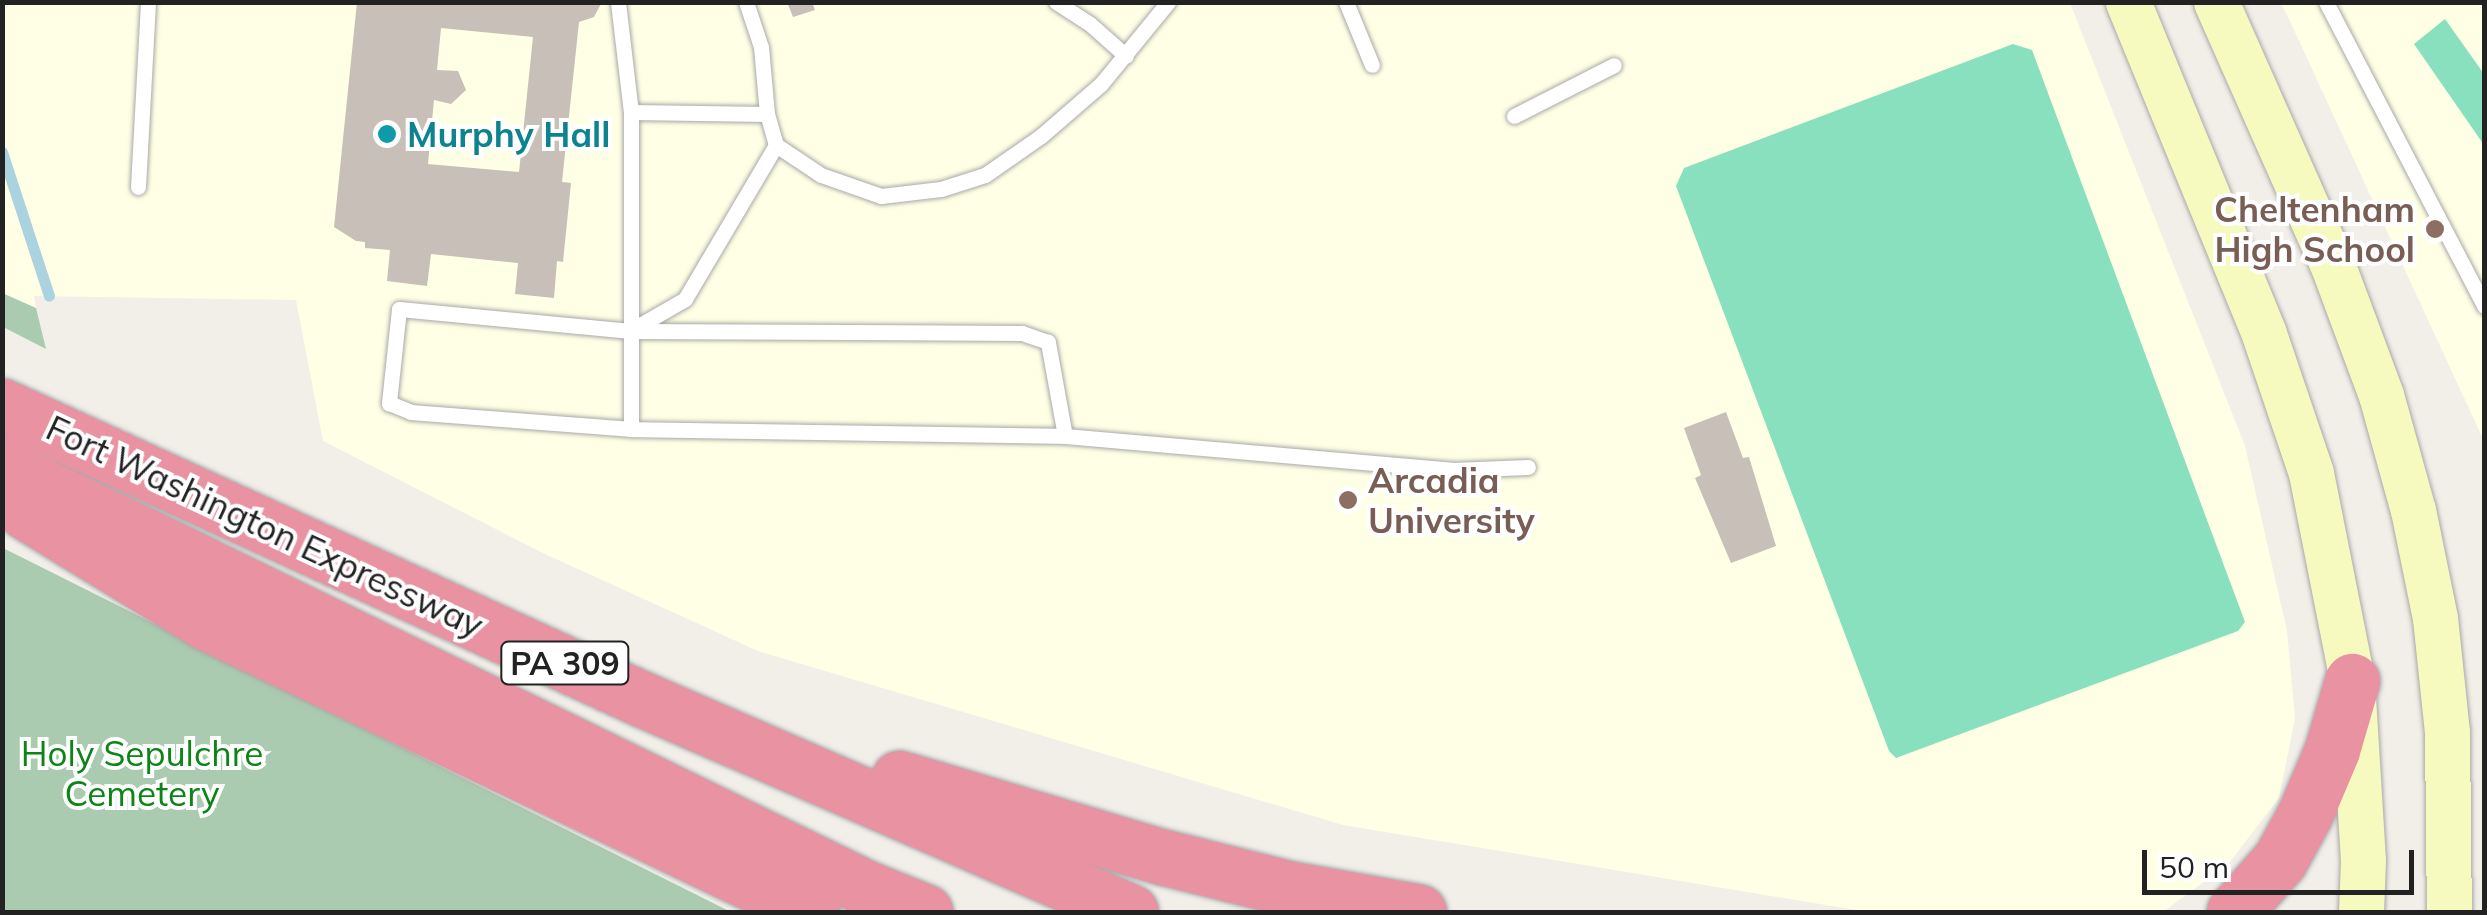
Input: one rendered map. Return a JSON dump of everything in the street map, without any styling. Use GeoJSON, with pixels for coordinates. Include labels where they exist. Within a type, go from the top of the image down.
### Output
{"type":"FeatureCollection","features":[{"type":"Feature","properties":{"kind":"highway","name":"Fort Washington Expressway"},"geometry":{"type":"LineString","coordinates":[[2,406],[642,699],[1132,912]]}},
{"type":"Feature","properties":{"kind":"highway","name":"Fort Washington Expressway"},"geometry":{"type":"LineString","coordinates":[[2,466],[866,888],[925,912]]}},
{"type":"Feature","properties":{"kind":"highway"},"geometry":{"type":"LineString","coordinates":[[2,498],[207,623],[812,912]]}},
{"type":"Feature","properties":{"kind":"highway"},"geometry":{"type":"LineString","coordinates":[[2234,912],[2280,860],[2305,814],[2332,750],[2352,681]]}},
{"type":"Feature","properties":{"kind":"highway"},"geometry":{"type":"LineString","coordinates":[[642,699],[1146,852],[1286,888],[1419,912]]}},
{"type":"Feature","properties":{"kind":"main road"},"geometry":{"type":"LineString","coordinates":[[2128,2],[2264,334],[2305,455],[2352,681],[2363,860],[2361,912]]}},
{"type":"Feature","properties":{"kind":"main road"},"geometry":{"type":"LineString","coordinates":[[2216,2],[2333,266],[2381,395],[2414,510],[2435,618],[2447,732],[2449,912]]}},
{"type":"Feature","properties":{"kind":"lane"},"geometry":{"type":"LineString","coordinates":[[138,187],[148,2]]}},
{"type":"Feature","properties":{"kind":"lane"},"geometry":{"type":"LineString","coordinates":[[618,2],[630,112],[630,429]]}},
{"type":"Feature","properties":{"kind":"lane"},"geometry":{"type":"LineString","coordinates":[[746,2],[761,48],[767,114],[776,145],[821,175],[881,196],[941,188],[985,174],[1042,136],[1101,84],[1168,2]]}},
{"type":"Feature","properties":{"kind":"lane"},"geometry":{"type":"LineString","coordinates":[[1056,2],[1090,24],[1126,56]]}},
{"type":"Feature","properties":{"kind":"lane"},"geometry":{"type":"LineString","coordinates":[[1346,2],[1372,65]]}},
{"type":"Feature","properties":{"kind":"lane"},"geometry":{"type":"LineString","coordinates":[[2326,2],[2484,306]]}},
{"type":"Feature","properties":{"kind":"lane"},"geometry":{"type":"LineString","coordinates":[[1514,116],[1614,65]]}},
{"type":"Feature","properties":{"kind":"lane"},"geometry":{"type":"LineString","coordinates":[[630,112],[767,114]]}},
{"type":"Feature","properties":{"kind":"lane"},"geometry":{"type":"LineString","coordinates":[[631,330],[684,299],[776,145]]}},
{"type":"Feature","properties":{"kind":"lane"},"geometry":{"type":"LineString","coordinates":[[1064,436],[1048,342],[1022,333],[631,330],[399,309],[389,403],[411,412],[630,429],[1064,436],[1452,470],[1528,468]]}},
{"type":"Feature","properties":{"kind":"shaded area","name":"Arcadia University"},"geometry":{"type":"Polygon","coordinates":[[[3,3],[2070,3],[2245,446],[2287,631],[2295,718],[2279,798],[2229,863],[2163,912],[1868,912],[1343,825],[758,651],[545,554],[323,441],[296,300],[34,296],[36,308],[3,293],[3,3]]]}},
{"type":"Feature","properties":{"kind":"shaded area","name":"Cheltenham High School"},"geometry":{"type":"Polygon","coordinates":[[[2281,3],[2484,3],[2484,441],[2288,17],[2281,3]]]}},
{"type":"Feature","properties":{"kind":"green space"},"geometry":{"type":"Polygon","coordinates":[[[2445,19],[2484,74],[2484,145],[2414,44],[2445,19]]]}},
{"type":"Feature","properties":{"kind":"green space"},"geometry":{"type":"Polygon","coordinates":[[[2013,44],[2032,50],[2245,622],[2238,631],[1896,758],[1889,751],[1676,186],[1684,168],[2013,44]]]}},
{"type":"Feature","properties":{"kind":"green space"},"geometry":{"type":"Polygon","coordinates":[[[2,293],[36,308],[46,349],[3,327],[2,293]]]}},
{"type":"Feature","properties":{"kind":"green space","name":"Holy Sepulchre Cemetery"},"geometry":{"type":"Polygon","coordinates":[[[3,548],[731,912],[3,912],[3,548]]]}},
{"type":"Feature","properties":{"kind":"building","name":"Murphy Hall"},"geometry":{"type":"Polygon","coordinates":[[[357,2],[602,2],[594,17],[579,22],[562,182],[571,183],[563,262],[557,261],[554,298],[515,294],[518,263],[431,254],[427,286],[387,281],[390,250],[365,248],[365,242],[356,241],[334,227],[357,2]],[[441,28],[437,70],[458,71],[466,90],[451,104],[434,100],[428,164],[519,172],[533,37],[441,28]]]}},
{"type":"Feature","properties":{"kind":"building"},"geometry":{"type":"Polygon","coordinates":[[[787,2],[812,2],[815,10],[793,17],[787,2]]]}},
{"type":"Feature","properties":{"kind":"building"},"geometry":{"type":"Polygon","coordinates":[[[1726,412],[1743,458],[1749,457],[1776,546],[1731,563],[1695,478],[1701,475],[1684,428],[1726,412]]]}},
{"type":"Feature","properties":{"kind":"waterway"},"geometry":{"type":"LineString","coordinates":[[2,152],[49,296]]}},
{"type":"Feature","properties":{"kind":"place","name":"Murphy Hall"},"geometry":{"type":"Point","coordinates":[387,134]}},
{"type":"Feature","properties":{"kind":"place","name":"Cheltenham High School"},"geometry":{"type":"Point","coordinates":[2435,229]}},
{"type":"Feature","properties":{"kind":"place","name":"Arcadia University"},"geometry":{"type":"Point","coordinates":[1348,500]}}]}
